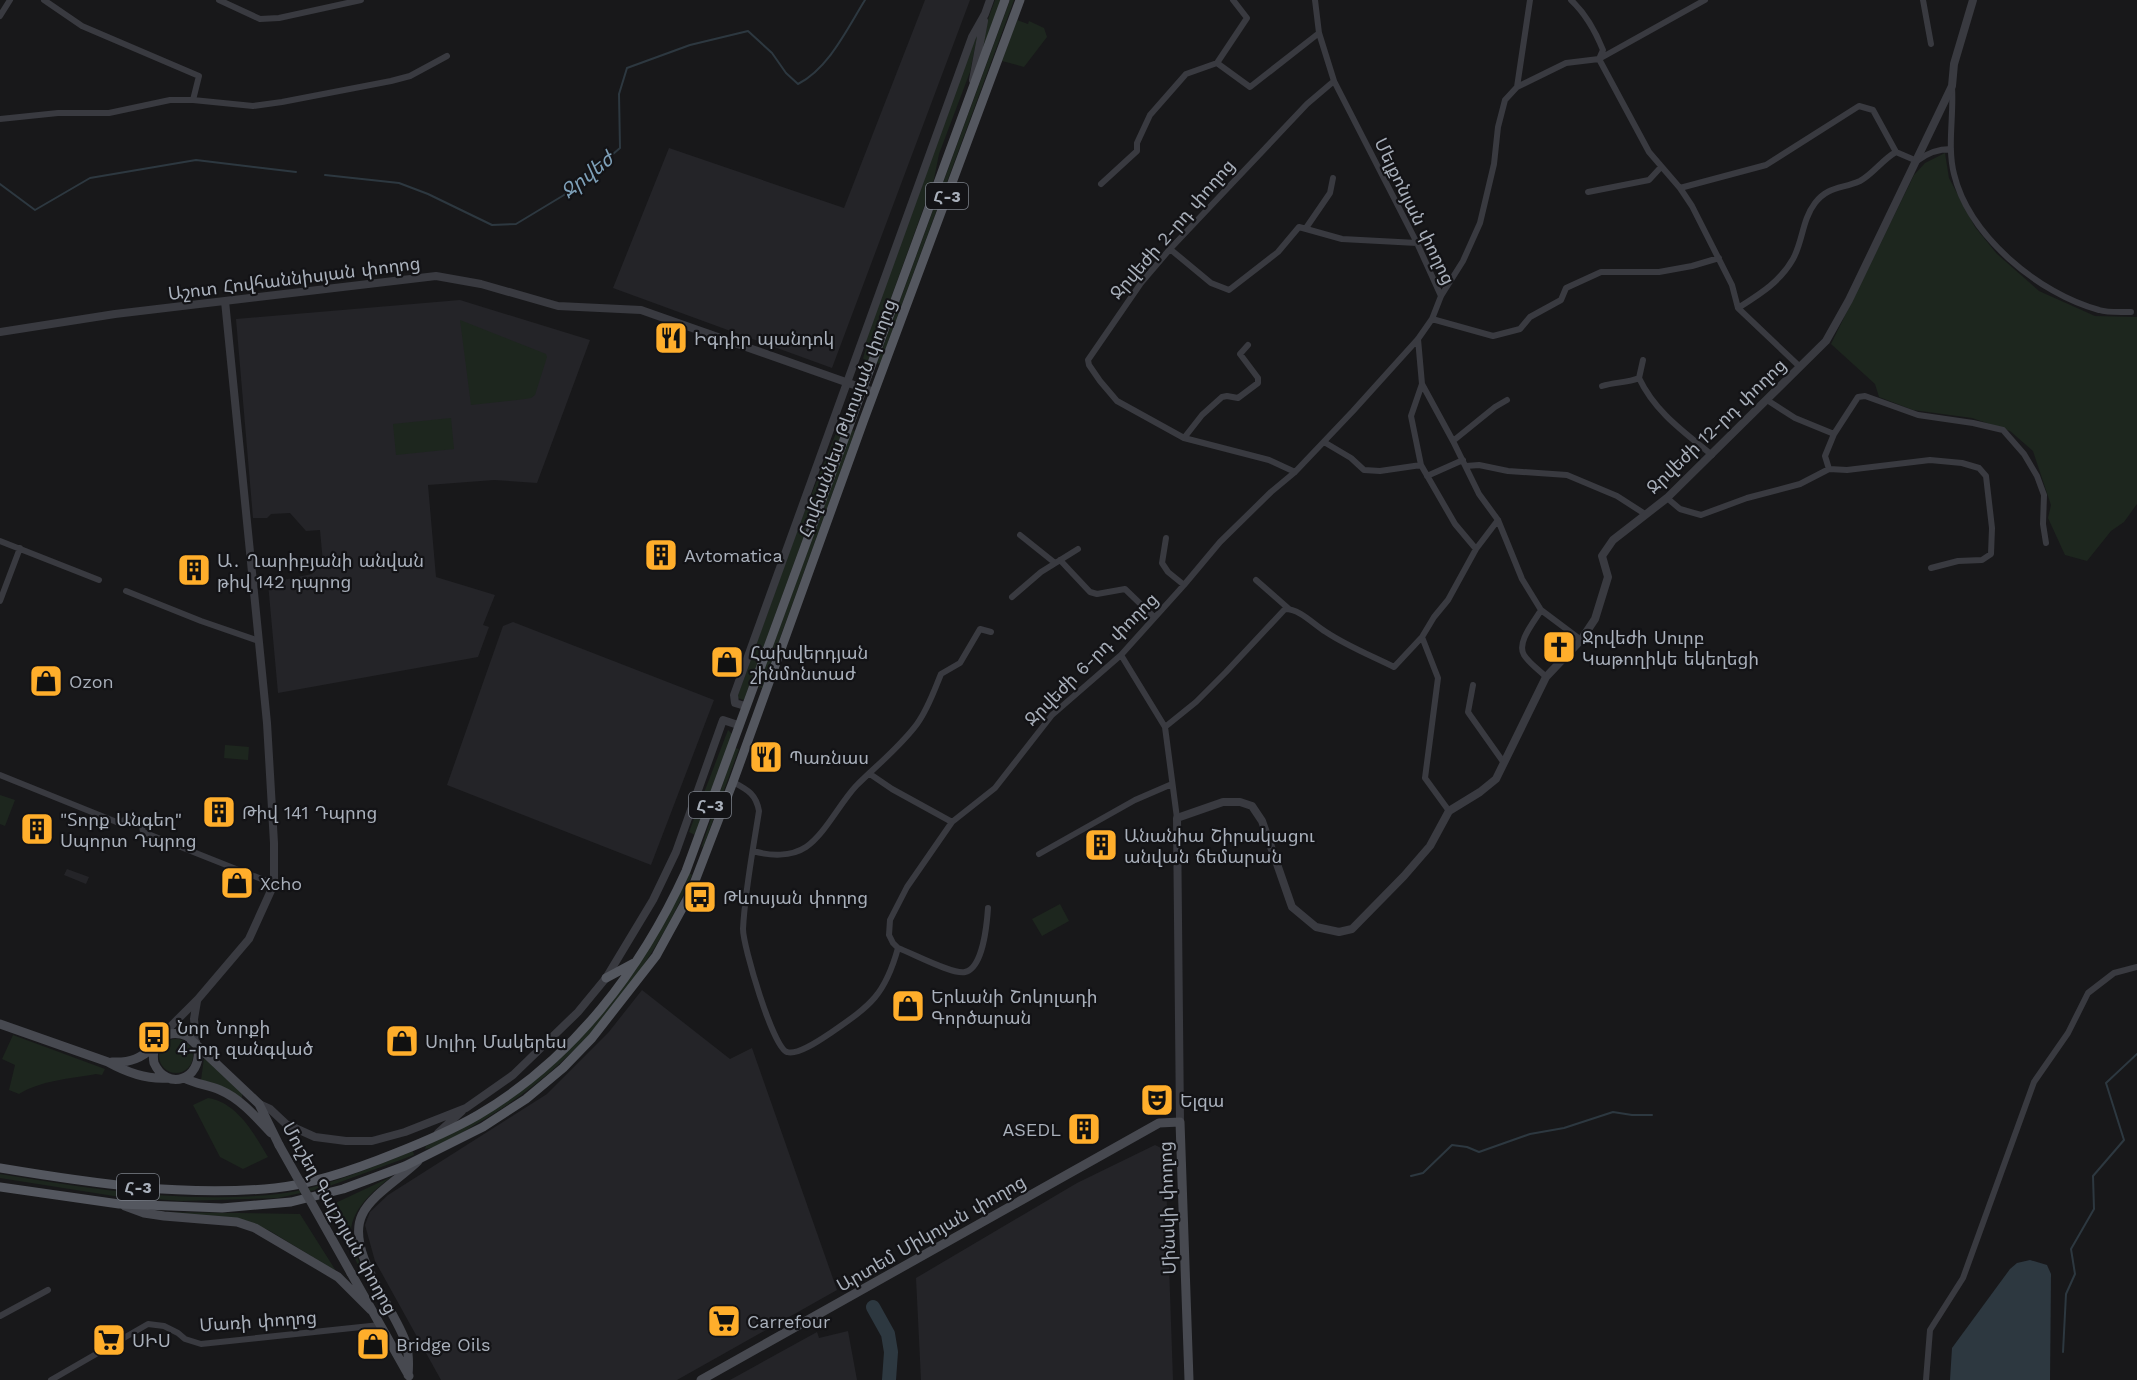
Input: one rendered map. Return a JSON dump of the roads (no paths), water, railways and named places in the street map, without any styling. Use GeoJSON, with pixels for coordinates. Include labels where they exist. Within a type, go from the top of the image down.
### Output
{"type":"FeatureCollection","features":[{"type":"Feature","properties":{"kind":"main road","name":"Հովհաննես Թևոսյան փողոց"},"geometry":{"type":"LineString","coordinates":[[0,1168],[113,1185],[223,1191],[277,1188],[343,1172],[434,1137],[477,1116],[510,1095],[548,1064],[595,1016],[637,962],[686,871],[1005,0]]}},
{"type":"Feature","properties":{"kind":"main road","name":"Հովհաննես Թևոսյան փողոց"},"geometry":{"type":"LineString","coordinates":[[0,1187],[119,1204],[222,1208],[291,1203],[343,1189],[420,1159],[483,1127],[526,1099],[563,1068],[592,1038],[656,956],[677,921],[697,875],[1020,0]]}},
{"type":"Feature","properties":{"kind":"main road"},"geometry":{"type":"LineString","coordinates":[[744,710],[756,717]]}},
{"type":"Feature","properties":{"kind":"main road"},"geometry":{"type":"LineString","coordinates":[[696,844],[702,851],[707,848]]}},
{"type":"Feature","properties":{"kind":"main road"},"geometry":{"type":"LineString","coordinates":[[686,871],[691,866],[695,868],[697,875]]}},
{"type":"Feature","properties":{"kind":"main road"},"geometry":{"type":"LineString","coordinates":[[606,978],[637,962]]}},
{"type":"Feature","properties":{"kind":"main road"},"geometry":{"type":"LineString","coordinates":[[0,1024],[108,1062],[120,1069],[156,1079],[184,1078],[199,1085],[223,1091],[254,1114],[273,1135]]}},
{"type":"Feature","properties":{"kind":"main road"},"geometry":{"type":"LineString","coordinates":[[108,1062],[132,1061],[142,1057],[165,1036],[173,1033],[182,1034],[259,1104]]}},
{"type":"Feature","properties":{"kind":"main road"},"geometry":{"type":"LineString","coordinates":[[155,1046],[154,1063],[160,1072],[169,1078]]}},
{"type":"Feature","properties":{"kind":"main road"},"geometry":{"type":"LineString","coordinates":[[184,1078],[197,1067],[199,1057],[197,1046]]}},
{"type":"Feature","properties":{"kind":"main road","name":"Մուշեղ Գալշոյան փողոց"},"geometry":{"type":"LineString","coordinates":[[259,1104],[268,1118],[273,1135],[410,1378]]}},
{"type":"Feature","properties":{"kind":"main road","name":"Արտեմ Միկոյան փողոց"},"geometry":{"type":"LineString","coordinates":[[701,1380],[1159,1123],[1180,1122]]}},
{"type":"Feature","properties":{"kind":"main road","name":"Մինսկի փողոց"},"geometry":{"type":"LineString","coordinates":[[1180,1122],[1190,1380]]}},
{"type":"Feature","properties":{"kind":"main road"},"geometry":{"type":"LineString","coordinates":[[410,1378],[410,1362],[405,1342],[362,1252],[358,1227],[362,1214],[373,1200],[420,1159]]}},
{"type":"Feature","properties":{"kind":"main road"},"geometry":{"type":"LineString","coordinates":[[119,1204],[144,1213],[237,1222],[255,1228],[338,1278],[371,1310]]}},
{"type":"Feature","properties":{"kind":"street"},"geometry":{"type":"LineString","coordinates":[[0,16],[10,0]]}},
{"type":"Feature","properties":{"kind":"street"},"geometry":{"type":"LineString","coordinates":[[44,0],[82,26],[199,76],[193,100]]}},
{"type":"Feature","properties":{"kind":"street"},"geometry":{"type":"LineString","coordinates":[[219,0],[260,19],[279,18],[361,0]]}},
{"type":"Feature","properties":{"kind":"street"},"geometry":{"type":"LineString","coordinates":[[971,88],[990,0]]}},
{"type":"Feature","properties":{"kind":"street"},"geometry":{"type":"LineString","coordinates":[[1101,184],[1137,152],[1137,143],[1150,115],[1186,74],[1217,63],[1247,18],[1233,0]]}},
{"type":"Feature","properties":{"kind":"street","name":"Մելքոնյան փողոց"},"geometry":{"type":"LineString","coordinates":[[1315,0],[1319,33],[1334,81],[1417,243],[1441,296],[1432,319],[1418,339]]}},
{"type":"Feature","properties":{"kind":"street"},"geometry":{"type":"LineString","coordinates":[[1517,87],[1530,0]]}},
{"type":"Feature","properties":{"kind":"street"},"geometry":{"type":"LineString","coordinates":[[1571,0],[1583,11],[1596,32],[1603,50],[1599,59]]}},
{"type":"Feature","properties":{"kind":"street"},"geometry":{"type":"LineString","coordinates":[[1441,296],[1463,261],[1480,223],[1494,164],[1498,127],[1505,100],[1517,87],[1566,63],[1599,59],[1705,0]]}},
{"type":"Feature","properties":{"kind":"street"},"geometry":{"type":"LineString","coordinates":[[1923,0],[1931,44]]}},
{"type":"Feature","properties":{"kind":"street","name":"Ջրվեժի 12-րդ փողոց"},"geometry":{"type":"LineString","coordinates":[[1449,811],[1496,779],[1546,677],[1581,640],[1595,619],[1608,578],[1602,556],[1613,540],[1667,498],[1826,341],[1849,300],[1952,86],[1954,64],[1973,0]]}},
{"type":"Feature","properties":{"kind":"street"},"geometry":{"type":"LineString","coordinates":[[744,710],[735,704],[733,697],[972,37],[986,14]]}},
{"type":"Feature","properties":{"kind":"street"},"geometry":{"type":"LineString","coordinates":[[1217,63],[1250,87],[1319,33]]}},
{"type":"Feature","properties":{"kind":"street"},"geometry":{"type":"LineString","coordinates":[[0,118],[58,113],[109,112],[170,100],[253,106],[285,102],[410,76],[447,56]]}},
{"type":"Feature","properties":{"kind":"street"},"geometry":{"type":"LineString","coordinates":[[1599,59],[1649,152],[1680,188],[1719,258],[1732,285],[1738,308],[1799,366]]}},
{"type":"Feature","properties":{"kind":"street","name":"Ջրվեժի 2-րդ փողոց"},"geometry":{"type":"LineString","coordinates":[[1295,471],[1269,460],[1185,438],[1118,401],[1100,381],[1088,360],[1141,283],[1170,249],[1306,104],[1334,81]]}},
{"type":"Feature","properties":{"kind":"street"},"geometry":{"type":"LineString","coordinates":[[1952,86],[1951,149],[1958,188],[1970,211],[2001,252],[2042,285],[2071,300],[2101,311],[2131,312]]}},
{"type":"Feature","properties":{"kind":"street"},"geometry":{"type":"LineString","coordinates":[[1680,188],[1766,165],[1859,106],[1873,110],[1896,152],[1917,161],[1928,153],[1951,149]]}},
{"type":"Feature","properties":{"kind":"street"},"geometry":{"type":"LineString","coordinates":[[1738,308],[1772,286],[1794,258],[1806,218],[1814,204],[1825,192],[1861,180],[1896,152]]}},
{"type":"Feature","properties":{"kind":"street"},"geometry":{"type":"LineString","coordinates":[[1588,192],[1649,180],[1661,167]]}},
{"type":"Feature","properties":{"kind":"street"},"geometry":{"type":"LineString","coordinates":[[1306,228],[1330,193],[1333,178]]}},
{"type":"Feature","properties":{"kind":"street"},"geometry":{"type":"LineString","coordinates":[[1170,249],[1211,283],[1229,290],[1278,252],[1299,227],[1342,239],[1417,243]]}},
{"type":"Feature","properties":{"kind":"street"},"geometry":{"type":"LineString","coordinates":[[1432,319],[1493,336],[1520,329],[1530,317],[1561,300],[1566,288],[1601,272],[1659,272],[1719,258]]}},
{"type":"Feature","properties":{"kind":"street","name":"Աշոտ Հովհաննիսյան փողոց"},"geometry":{"type":"LineString","coordinates":[[0,332],[106,315],[436,276],[481,284],[558,306],[640,310],[874,392]]}},
{"type":"Feature","properties":{"kind":"street"},"geometry":{"type":"LineString","coordinates":[[165,1036],[249,939],[274,884],[274,843],[267,731],[225,301]]}},
{"type":"Feature","properties":{"kind":"street"},"geometry":{"type":"LineString","coordinates":[[1418,339],[1422,384],[1479,494],[1498,520],[1522,579],[1541,610],[1581,640]]}},
{"type":"Feature","properties":{"kind":"street","name":"Ջրվեժի 6-րդ փողոց"},"geometry":{"type":"LineString","coordinates":[[898,948],[889,935],[890,920],[908,887],[952,822],[994,788],[1052,715],[1121,655],[1220,542],[1295,471],[1418,339]]}},
{"type":"Feature","properties":{"kind":"street"},"geometry":{"type":"LineString","coordinates":[[1185,438],[1202,414],[1222,397],[1238,398],[1258,383],[1258,378],[1240,354],[1248,345]]}},
{"type":"Feature","properties":{"kind":"street"},"geometry":{"type":"LineString","coordinates":[[1643,360],[1639,378],[1654,404],[1666,417],[1712,455]]}},
{"type":"Feature","properties":{"kind":"street"},"geometry":{"type":"LineString","coordinates":[[1602,386],[1639,378]]}},
{"type":"Feature","properties":{"kind":"street"},"geometry":{"type":"LineString","coordinates":[[1422,384],[1411,416],[1421,465],[1455,524],[1476,549]]}},
{"type":"Feature","properties":{"kind":"street"},"geometry":{"type":"LineString","coordinates":[[1829,469],[1825,456],[1834,434],[1858,397],[1865,396],[1918,415],[2003,430],[2024,454],[2037,476],[2044,495],[2043,524],[2046,543]]}},
{"type":"Feature","properties":{"kind":"street"},"geometry":{"type":"LineString","coordinates":[[1453,441],[1507,400]]}},
{"type":"Feature","properties":{"kind":"street"},"geometry":{"type":"LineString","coordinates":[[1767,400],[1795,418],[1834,434]]}},
{"type":"Feature","properties":{"kind":"street"},"geometry":{"type":"LineString","coordinates":[[1324,441],[1351,458],[1364,470],[1380,471],[1421,465]]}},
{"type":"Feature","properties":{"kind":"street"},"geometry":{"type":"LineString","coordinates":[[1667,498],[1680,509],[1701,515],[1747,498],[1800,484],[1829,469],[1847,470],[1930,459],[1962,463],[1979,468],[1986,476],[1989,493],[1992,528],[1991,554],[1982,560],[1958,561],[1931,568]]}},
{"type":"Feature","properties":{"kind":"street"},"geometry":{"type":"LineString","coordinates":[[1427,476],[1464,463],[1508,471],[1567,475],[1617,496],[1645,513]]}},
{"type":"Feature","properties":{"kind":"street"},"geometry":{"type":"LineString","coordinates":[[1256,580],[1289,609],[1326,633],[1394,668],[1422,637],[1448,600],[1476,549],[1498,520]]}},
{"type":"Feature","properties":{"kind":"street"},"geometry":{"type":"LineString","coordinates":[[1020,535],[1058,562],[1090,592],[1097,594],[1125,589],[1154,617]]}},
{"type":"Feature","properties":{"kind":"street"},"geometry":{"type":"LineString","coordinates":[[1166,538],[1162,563],[1168,572],[1184,585]]}},
{"type":"Feature","properties":{"kind":"street"},"geometry":{"type":"LineString","coordinates":[[0,541],[99,580]]}},
{"type":"Feature","properties":{"kind":"street"},"geometry":{"type":"LineString","coordinates":[[0,601],[20,548]]}},
{"type":"Feature","properties":{"kind":"street"},"geometry":{"type":"LineString","coordinates":[[1012,597],[1041,572],[1078,549]]}},
{"type":"Feature","properties":{"kind":"street"},"geometry":{"type":"LineString","coordinates":[[126,591],[259,641]]}},
{"type":"Feature","properties":{"kind":"street"},"geometry":{"type":"LineString","coordinates":[[1165,727],[1196,702],[1226,672],[1281,611],[1289,609]]}},
{"type":"Feature","properties":{"kind":"street"},"geometry":{"type":"LineString","coordinates":[[1541,610],[1524,639],[1522,648],[1524,656],[1546,677]]}},
{"type":"Feature","properties":{"kind":"street"},"geometry":{"type":"LineString","coordinates":[[753,851],[769,856],[785,854],[806,847],[856,787],[898,746],[918,722],[941,674],[960,663],[980,629],[991,632]]}},
{"type":"Feature","properties":{"kind":"street"},"geometry":{"type":"LineString","coordinates":[[1121,655],[1165,727],[1177,818],[1223,802],[1240,802],[1252,806],[1262,820],[1292,907],[1316,927],[1339,932],[1352,929],[1404,876],[1430,846],[1449,811],[1425,778],[1438,678],[1422,637]]}},
{"type":"Feature","properties":{"kind":"street"},"geometry":{"type":"LineString","coordinates":[[1473,685],[1468,712],[1503,762]]}},
{"type":"Feature","properties":{"kind":"street"},"geometry":{"type":"LineString","coordinates":[[434,1137],[466,1108],[494,1089],[534,1056],[578,1012],[606,978],[652,900],[676,852],[723,720],[738,725]]}},
{"type":"Feature","properties":{"kind":"street"},"geometry":{"type":"LineString","coordinates":[[870,774],[891,789],[952,822]]}},
{"type":"Feature","properties":{"kind":"street"},"geometry":{"type":"LineString","coordinates":[[0,775],[119,823],[129,817],[141,822],[142,832],[274,884]]}},
{"type":"Feature","properties":{"kind":"street"},"geometry":{"type":"LineString","coordinates":[[733,782],[754,795],[759,811],[743,932],[764,1009],[778,1043],[784,1051],[793,1053],[807,1047],[843,1024],[874,1000],[889,973],[898,948],[949,969],[964,973],[970,970],[982,951],[988,923],[988,908]]}},
{"type":"Feature","properties":{"kind":"street"},"geometry":{"type":"LineString","coordinates":[[1039,854],[1136,800],[1172,784]]}},
{"type":"Feature","properties":{"kind":"street","name":"Մինսկի փողոց"},"geometry":{"type":"LineString","coordinates":[[1177,818],[1180,1122]]}},
{"type":"Feature","properties":{"kind":"street"},"geometry":{"type":"LineString","coordinates":[[1926,1380],[1930,1330],[1963,1278],[2034,1082],[2068,1033],[2088,993],[2114,973],[2137,967]]}},
{"type":"Feature","properties":{"kind":"street"},"geometry":{"type":"LineString","coordinates":[[197,1046],[194,1019],[198,999]]}},
{"type":"Feature","properties":{"kind":"street"},"geometry":{"type":"LineString","coordinates":[[259,1104],[270,1109],[286,1124],[296,1129],[315,1137],[346,1141],[372,1141],[391,1137],[466,1108]]}},
{"type":"Feature","properties":{"kind":"street"},"geometry":{"type":"LineString","coordinates":[[0,1316],[48,1290]]}},
{"type":"Feature","properties":{"kind":"street","name":"Մառի փողոց"},"geometry":{"type":"LineString","coordinates":[[51,1380],[148,1324],[164,1326],[185,1339],[201,1344],[380,1325]]}},
{"type":"Feature","properties":{"kind":"waterway","name":"Ջրվեժ"},"geometry":{"type":"LineString","coordinates":[[325,175],[399,183],[428,194],[492,225],[516,224],[569,192],[620,148],[619,94],[627,68],[690,45],[748,31],[772,53],[786,73],[798,84],[809,77],[828,58],[865,0]]}},
{"type":"Feature","properties":{"kind":"waterway","name":"Ջրվեժ"},"geometry":{"type":"LineString","coordinates":[[0,184],[35,210],[90,178],[196,160],[296,172]]}},
{"type":"Feature","properties":{"kind":"waterway"},"geometry":{"type":"LineString","coordinates":[[2063,1352],[2066,1294],[2075,1274],[2071,1249],[2094,1209],[2093,1176],[2124,1140],[2106,1083],[2137,1054]]}},
{"type":"Feature","properties":{"kind":"waterway"},"geometry":{"type":"LineString","coordinates":[[1411,1176],[1423,1173],[1452,1145],[1467,1147],[1479,1152],[1530,1134],[1564,1128],[1613,1112],[1652,1115]]}},
{"type":"Feature","properties":{"kind":"waterway"},"geometry":{"type":"LineString","coordinates":[[873,1307],[888,1334],[891,1352],[889,1380]]}},
{"type":"Feature","properties":{"kind":"place","name":"Իգդիր պանդոկ"},"geometry":{"type":"Point","coordinates":[671,338]}},
{"type":"Feature","properties":{"kind":"place","name":"Avtomatica"},"geometry":{"type":"Point","coordinates":[661,555]}},
{"type":"Feature","properties":{"kind":"place","name":"Ա․ Ղարիբյանի անվան թիվ 142 դպրոց"},"geometry":{"type":"Point","coordinates":[194,570]}},
{"type":"Feature","properties":{"kind":"place","name":"Ջրվեժի Սուրբ Կաթողիկե եկեղեցի"},"geometry":{"type":"Point","coordinates":[1559,647]}},
{"type":"Feature","properties":{"kind":"place","name":"Հախվերդյան շինմոնտաժ"},"geometry":{"type":"Point","coordinates":[727,662]}},
{"type":"Feature","properties":{"kind":"place","name":"Ozon"},"geometry":{"type":"Point","coordinates":[46,681]}},
{"type":"Feature","properties":{"kind":"place","name":"Պառնաս"},"geometry":{"type":"Point","coordinates":[766,757]}},
{"type":"Feature","properties":{"kind":"place","name":"Թիվ 141 Դպրոց"},"geometry":{"type":"Point","coordinates":[219,812]}},
{"type":"Feature","properties":{"kind":"place","name":"\"Տորք Անգեղ\" Սպորտ Դպրոց"},"geometry":{"type":"Point","coordinates":[37,829]}},
{"type":"Feature","properties":{"kind":"place","name":"Անանիա Շիրակացու անվան ճեմարան"},"geometry":{"type":"Point","coordinates":[1101,845]}},
{"type":"Feature","properties":{"kind":"place","name":"Xcho"},"geometry":{"type":"Point","coordinates":[237,883]}},
{"type":"Feature","properties":{"kind":"place","name":"Թևոսյան փողոց"},"geometry":{"type":"Point","coordinates":[700,897]}},
{"type":"Feature","properties":{"kind":"place","name":"Երևանի Շոկոլադի Գործարան"},"geometry":{"type":"Point","coordinates":[908,1006]}},
{"type":"Feature","properties":{"kind":"place","name":"Նոր Նորքի 4-րդ զանգված"},"geometry":{"type":"Point","coordinates":[154,1037]}},
{"type":"Feature","properties":{"kind":"place","name":"Սոլիդ Մակերես"},"geometry":{"type":"Point","coordinates":[402,1041]}},
{"type":"Feature","properties":{"kind":"place","name":"Ելզա"},"geometry":{"type":"Point","coordinates":[1157,1100]}},
{"type":"Feature","properties":{"kind":"place","name":"ASEDL"},"geometry":{"type":"Point","coordinates":[1084,1129]}},
{"type":"Feature","properties":{"kind":"place","name":"Carrefour"},"geometry":{"type":"Point","coordinates":[724,1321]}},
{"type":"Feature","properties":{"kind":"place","name":"ՍԻՍ"},"geometry":{"type":"Point","coordinates":[109,1340]}},
{"type":"Feature","properties":{"kind":"place","name":"Bridge Oils"},"geometry":{"type":"Point","coordinates":[373,1344]}}]}
